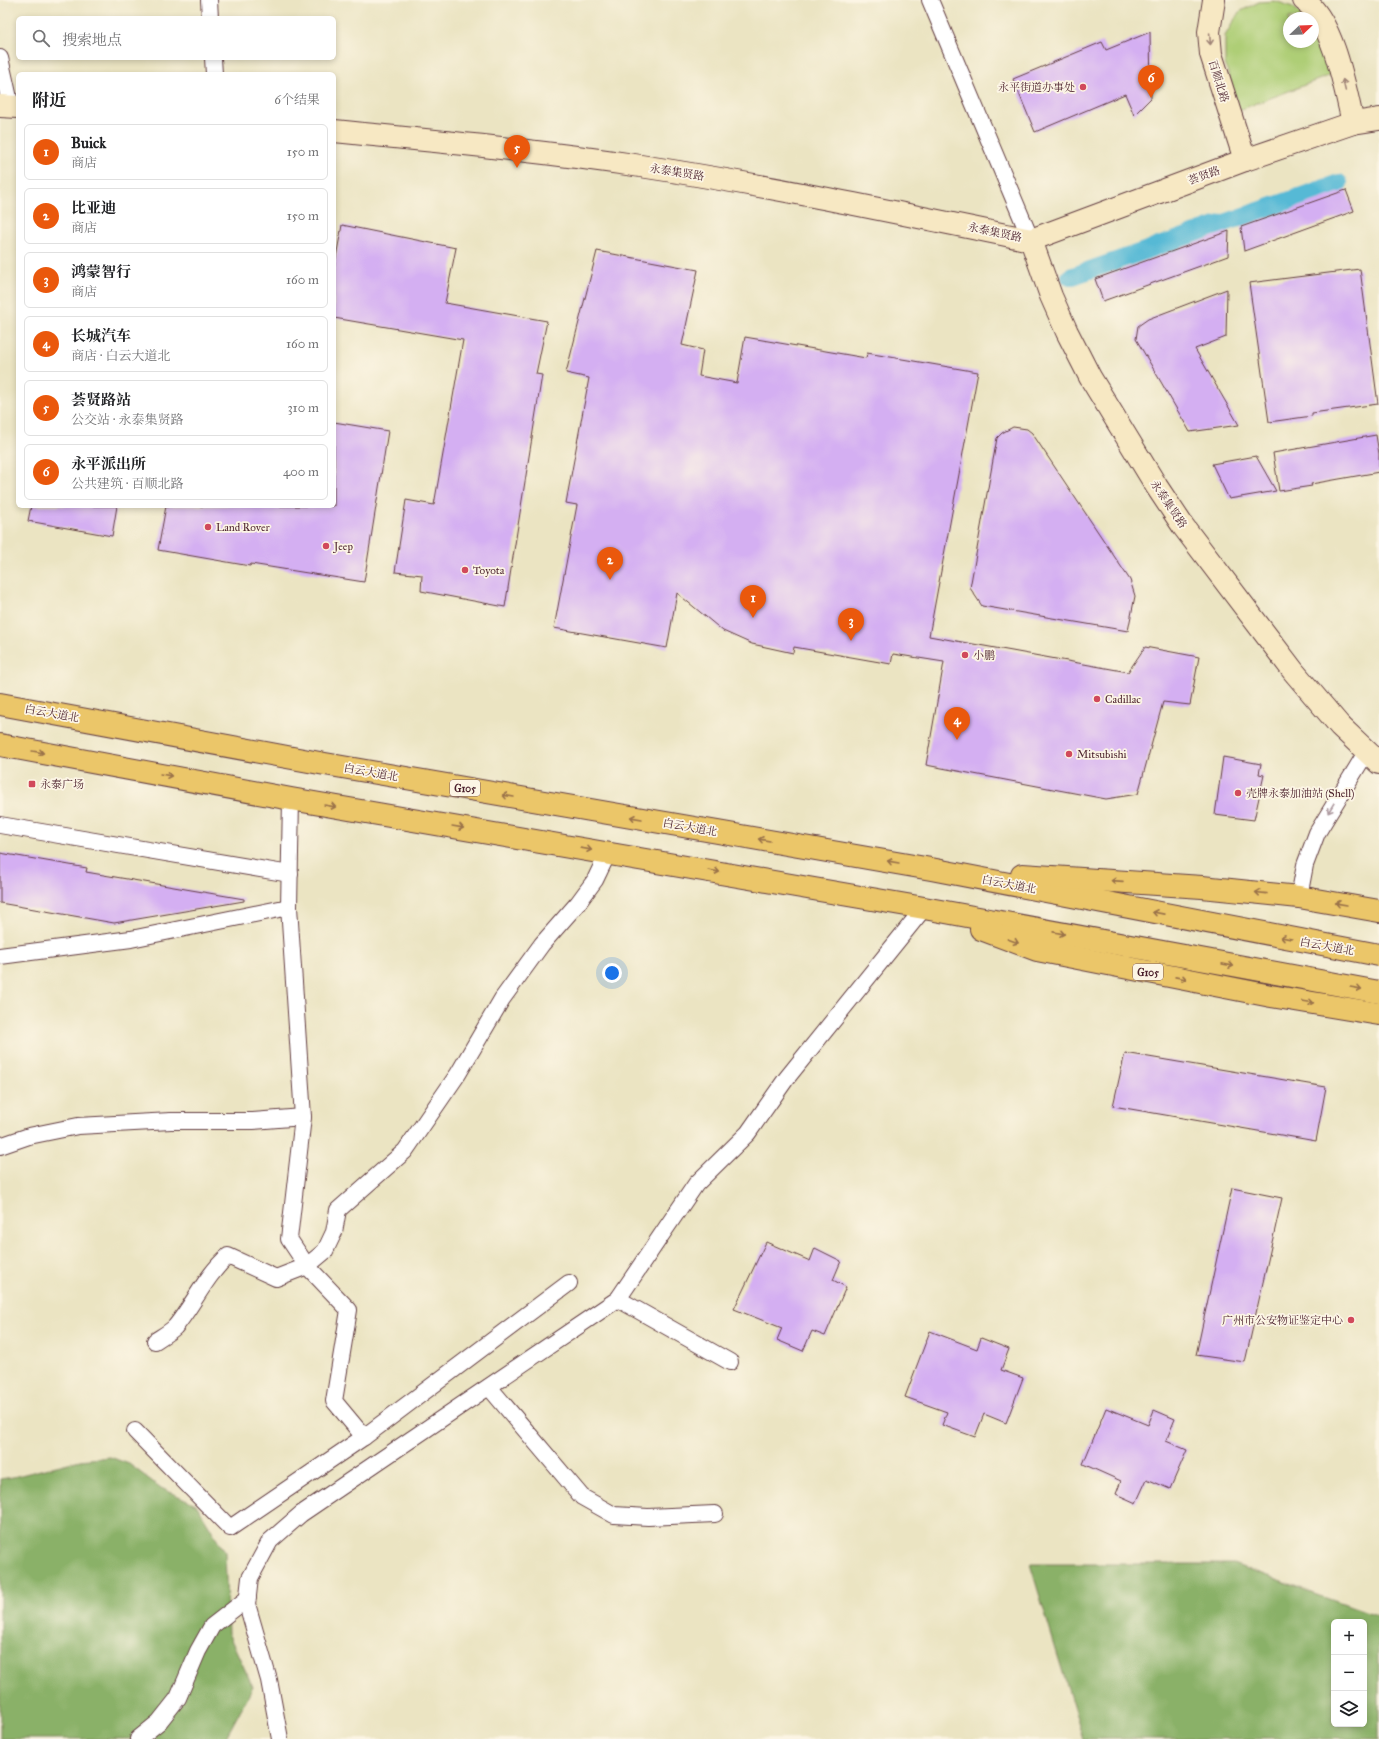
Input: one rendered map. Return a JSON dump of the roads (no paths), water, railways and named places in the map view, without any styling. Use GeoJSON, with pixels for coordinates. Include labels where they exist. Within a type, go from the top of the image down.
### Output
{"type":"FeatureCollection","features":[{"type":"Feature","properties":{"kind":"highway","name":"白云大道北"},"geometry":{"type":"LineString","coordinates":[[0,704],[325,764],[931,869],[1379,955]]}},
{"type":"Feature","properties":{"kind":"highway","name":"G105"},"geometry":{"type":"LineString","coordinates":[[0,744],[291,799],[924,908],[1379,992]]}},
{"type":"Feature","properties":{"kind":"highway","name":"G105"},"geometry":{"type":"LineString","coordinates":[[931,869],[1202,886],[1299,897],[1379,910]]}},
{"type":"Feature","properties":{"kind":"highway","name":"G105"},"geometry":{"type":"LineString","coordinates":[[924,908],[1037,950],[1271,996],[1379,1014]]}},
{"type":"Feature","properties":{"kind":"street"},"geometry":{"type":"LineString","coordinates":[[209,0],[210,16]]}},
{"type":"Feature","properties":{"kind":"street"},"geometry":{"type":"LineString","coordinates":[[930,0],[1031,240]]}},
{"type":"Feature","properties":{"kind":"street","name":"百顺北路"},"geometry":{"type":"LineString","coordinates":[[1214,0],[1209,32],[1211,54],[1245,160]]}},
{"type":"Feature","properties":{"kind":"street"},"geometry":{"type":"LineString","coordinates":[[1304,0],[1310,4],[1321,19],[1333,47],[1343,80],[1353,123]]}},
{"type":"Feature","properties":{"kind":"street"},"geometry":{"type":"LineString","coordinates":[[0,58],[10,106]]}},
{"type":"Feature","properties":{"kind":"street"},"geometry":{"type":"LineString","coordinates":[[213,60],[214,72]]}},
{"type":"Feature","properties":{"kind":"street","name":"荟贤路"},"geometry":{"type":"LineString","coordinates":[[1031,240],[1245,160],[1353,123],[1379,119]]}},
{"type":"Feature","properties":{"kind":"street","name":"永泰集贤路"},"geometry":{"type":"LineString","coordinates":[[336,130],[632,165],[861,205],[1031,240],[1051,296],[1067,332],[1090,377],[1157,487],[1188,532],[1294,672],[1340,726],[1373,757]]}},
{"type":"Feature","properties":{"kind":"street"},"geometry":{"type":"LineString","coordinates":[[1299,897],[1305,865],[1317,833],[1373,757]]}},
{"type":"Feature","properties":{"kind":"street"},"geometry":{"type":"LineString","coordinates":[[291,799],[289,907],[303,1117],[289,1239],[307,1266],[349,1310],[334,1401],[364,1436]]}},
{"type":"Feature","properties":{"kind":"street"},"geometry":{"type":"LineString","coordinates":[[0,825],[290,874]]}},
{"type":"Feature","properties":{"kind":"street"},"geometry":{"type":"LineString","coordinates":[[155,1341],[174,1328],[195,1301],[216,1267],[228,1256],[276,1278],[307,1266],[325,1251],[334,1232],[338,1210],[405,1151],[458,1074],[502,999],[542,944],[591,886],[608,853]]}},
{"type":"Feature","properties":{"kind":"street"},"geometry":{"type":"LineString","coordinates":[[0,956],[131,939],[289,907]]}},
{"type":"Feature","properties":{"kind":"street"},"geometry":{"type":"LineString","coordinates":[[280,1739],[269,1680],[247,1604],[250,1578],[270,1541],[301,1514],[618,1299],[696,1184],[748,1133],[786,1079],[924,908]]}},
{"type":"Feature","properties":{"kind":"street"},"geometry":{"type":"LineString","coordinates":[[0,1146],[29,1136],[78,1126],[171,1121],[254,1121],[303,1117]]}},
{"type":"Feature","properties":{"kind":"street"},"geometry":{"type":"LineString","coordinates":[[135,1431],[230,1528],[364,1436],[569,1283]]}},
{"type":"Feature","properties":{"kind":"street"},"geometry":{"type":"LineString","coordinates":[[618,1299],[730,1362]]}},
{"type":"Feature","properties":{"kind":"street"},"geometry":{"type":"LineString","coordinates":[[489,1387],[582,1497],[614,1515],[648,1517],[715,1514]]}},
{"type":"Feature","properties":{"kind":"street"},"geometry":{"type":"LineString","coordinates":[[138,1739],[159,1722],[178,1698],[198,1651],[212,1626],[248,1598]]}},
{"type":"Feature","properties":{"kind":"waterway"},"geometry":{"type":"LineString","coordinates":[[1070,277],[1339,183]]}},
{"type":"Feature","properties":{"kind":"place","name":"永平街道办事处"},"geometry":{"type":"Point","coordinates":[1083,87]}},
{"type":"Feature","properties":{"kind":"place","name":"永平派出所"},"geometry":{"type":"Point","coordinates":[1151,98]}},
{"type":"Feature","properties":{"kind":"place","name":"荟贤路站"},"geometry":{"type":"Point","coordinates":[517,168]}},
{"type":"Feature","properties":{"kind":"place","name":"Land Rover"},"geometry":{"type":"Point","coordinates":[208,527]}},
{"type":"Feature","properties":{"kind":"place","name":"Jeep"},"geometry":{"type":"Point","coordinates":[326,546]}},
{"type":"Feature","properties":{"kind":"place","name":"Toyota"},"geometry":{"type":"Point","coordinates":[465,570]}},
{"type":"Feature","properties":{"kind":"place","name":"比亚迪"},"geometry":{"type":"Point","coordinates":[610,580]}},
{"type":"Feature","properties":{"kind":"place","name":"Buick"},"geometry":{"type":"Point","coordinates":[753,618]}},
{"type":"Feature","properties":{"kind":"place","name":"鸿蒙智行"},"geometry":{"type":"Point","coordinates":[851,641]}},
{"type":"Feature","properties":{"kind":"place","name":"小鹏"},"geometry":{"type":"Point","coordinates":[965,655]}},
{"type":"Feature","properties":{"kind":"place","name":"Cadillac"},"geometry":{"type":"Point","coordinates":[1097,699]}},
{"type":"Feature","properties":{"kind":"place","name":"长城汽车"},"geometry":{"type":"Point","coordinates":[957,740]}},
{"type":"Feature","properties":{"kind":"place","name":"Mitsubishi"},"geometry":{"type":"Point","coordinates":[1069,754]}},
{"type":"Feature","properties":{"kind":"place","name":"永泰广场"},"geometry":{"type":"Point","coordinates":[32,784]}},
{"type":"Feature","properties":{"kind":"place","name":"壳牌永泰加油站 (Shell)"},"geometry":{"type":"Point","coordinates":[1238,793]}},
{"type":"Feature","properties":{"kind":"place","name":"广州市公安物证鉴定中心"},"geometry":{"type":"Point","coordinates":[1351,1320]}}]}
